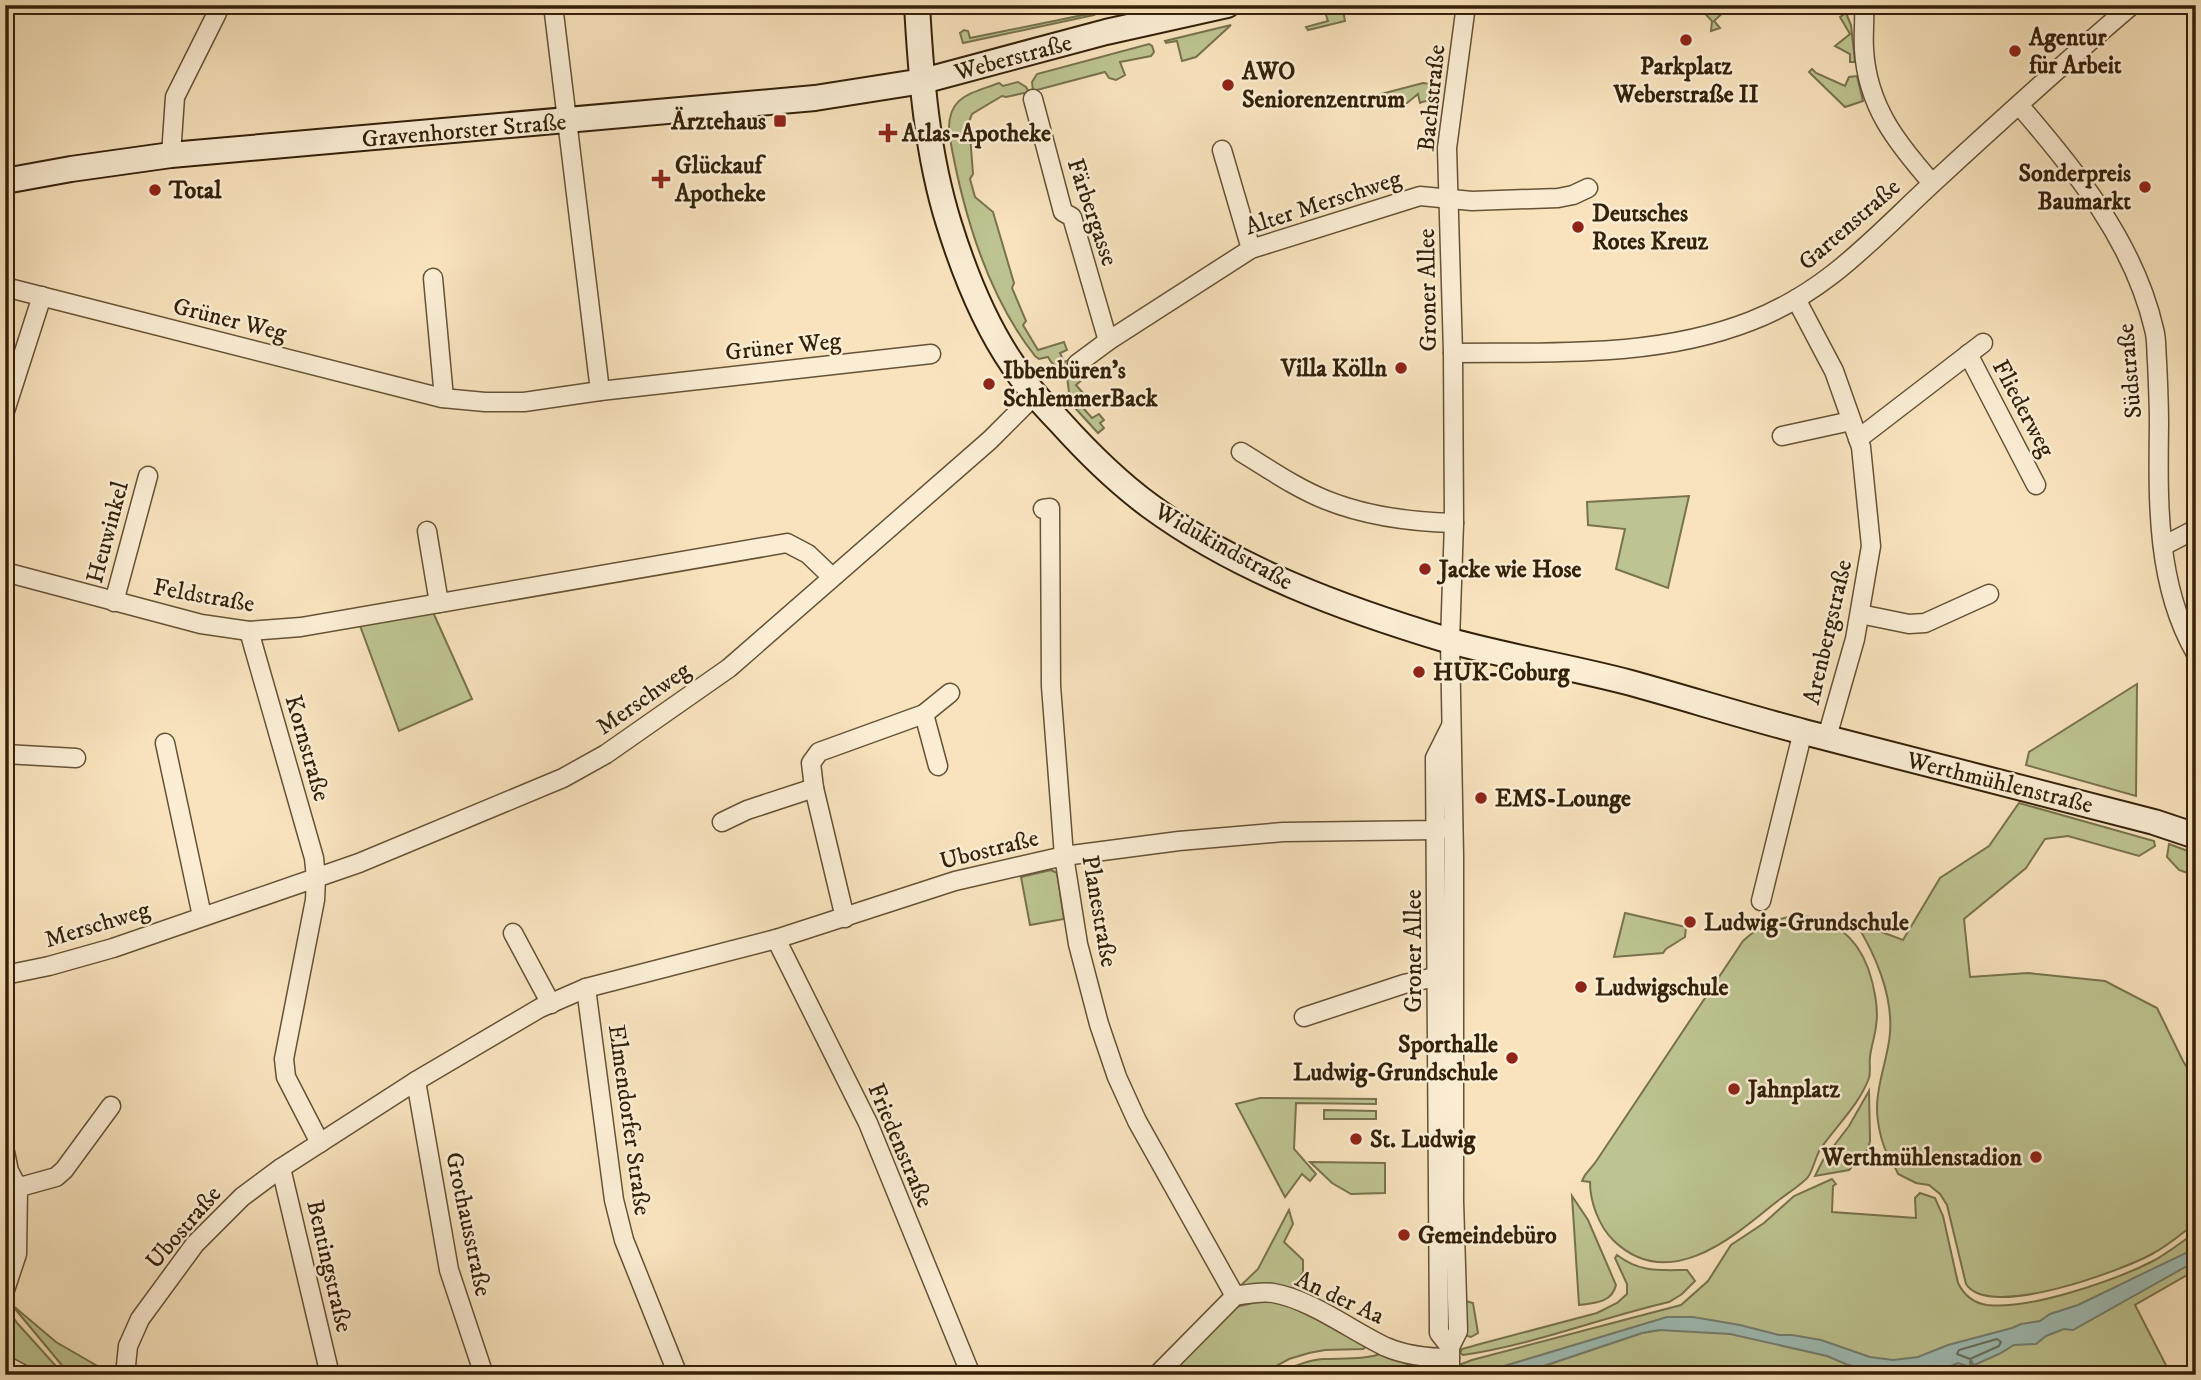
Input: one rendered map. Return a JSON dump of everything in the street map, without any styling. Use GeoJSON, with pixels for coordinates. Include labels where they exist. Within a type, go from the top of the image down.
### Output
{"type":"FeatureCollection","features":[{"type":"Feature","properties":{"kind":"main road","name":"Widukindstraße"},"geometry":{"type":"LineString","coordinates":[[917,5],[934,170],[948,223],[965,271],[991,328],[1013,366],[1035,395],[1117,480],[1188,532],[1250,566],[1310,593],[1450,640]]}},
{"type":"Feature","properties":{"kind":"main road","name":"Weberstraße"},"geometry":{"type":"LineString","coordinates":[[923,81],[1094,35],[1227,5]]}},
{"type":"Feature","properties":{"kind":"main road","name":"Gravenhorster Straße"},"geometry":{"type":"LineString","coordinates":[[5,181],[171,155],[815,98],[923,81]]}},
{"type":"Feature","properties":{"kind":"main road","name":"Werthmühlenstraße"},"geometry":{"type":"LineString","coordinates":[[1450,640],[1628,682],[1802,732],[2154,822],[2196,836]]}},
{"type":"Feature","properties":{"kind":"street"},"geometry":{"type":"LineString","coordinates":[[171,155],[175,97],[219,5]]}},
{"type":"Feature","properties":{"kind":"street"},"geometry":{"type":"LineString","coordinates":[[553,5],[600,391]]}},
{"type":"Feature","properties":{"kind":"street","name":"Bachstraße"},"geometry":{"type":"LineString","coordinates":[[1449,197],[1447,148],[1466,5]]}},
{"type":"Feature","properties":{"kind":"street"},"geometry":{"type":"LineString","coordinates":[[1864,5],[1864,51],[1873,97],[1885,124],[1901,148],[1932,183]]}},
{"type":"Feature","properties":{"kind":"street","name":"Gartenstraße"},"geometry":{"type":"LineString","coordinates":[[1453,353],[1577,352],[1634,348],[1670,343],[1748,322],[1774,311],[1827,278],[1867,247],[1932,183],[2127,7]]}},
{"type":"Feature","properties":{"kind":"street","name":"Färbergasse"},"geometry":{"type":"LineString","coordinates":[[1033,99],[1063,212],[1072,217],[1108,341]]}},
{"type":"Feature","properties":{"kind":"street","name":"Südstraße"},"geometry":{"type":"LineString","coordinates":[[2019,105],[2065,158],[2089,191],[2107,219],[2141,287],[2155,331],[2159,401],[2158,490],[2163,546],[2176,610],[2195,652]]}},
{"type":"Feature","properties":{"kind":"street"},"geometry":{"type":"LineString","coordinates":[[1222,150],[1251,249]]}},
{"type":"Feature","properties":{"kind":"street","name":"Groner Allee"},"geometry":{"type":"LineString","coordinates":[[1450,1361],[1439,1333],[1446,975],[1445,828],[1452,722],[1450,640],[1454,523],[1449,197],[1472,201],[1558,198],[1588,188]]}},
{"type":"Feature","properties":{"kind":"street","name":"Alter Merschweg"},"geometry":{"type":"LineString","coordinates":[[1077,363],[1251,249],[1420,196],[1449,197]]}},
{"type":"Feature","properties":{"kind":"street"},"geometry":{"type":"LineString","coordinates":[[433,278],[444,398]]}},
{"type":"Feature","properties":{"kind":"street","name":"Grüner Weg"},"geometry":{"type":"LineString","coordinates":[[5,287],[444,398],[485,402],[524,402],[931,354]]}},
{"type":"Feature","properties":{"kind":"street"},"geometry":{"type":"LineString","coordinates":[[7,401],[42,296]]}},
{"type":"Feature","properties":{"kind":"street","name":"Arenbergstraße"},"geometry":{"type":"LineString","coordinates":[[1796,299],[1833,371],[1861,447],[1871,546],[1855,639],[1827,737]]}},
{"type":"Feature","properties":{"kind":"street","name":"Fliederweg"},"geometry":{"type":"LineString","coordinates":[[1858,439],[1983,343]]}},
{"type":"Feature","properties":{"kind":"street","name":"Fliederweg"},"geometry":{"type":"LineString","coordinates":[[1968,354],[2036,485]]}},
{"type":"Feature","properties":{"kind":"street","name":"Merschweg"},"geometry":{"type":"LineString","coordinates":[[5,975],[113,948],[359,863],[563,778],[606,754],[729,668],[990,440],[1035,395]]}},
{"type":"Feature","properties":{"kind":"street"},"geometry":{"type":"LineString","coordinates":[[1782,436],[1851,421]]}},
{"type":"Feature","properties":{"kind":"street"},"geometry":{"type":"LineString","coordinates":[[1241,452],[1289,482],[1327,501],[1397,519],[1454,523]]}},
{"type":"Feature","properties":{"kind":"street","name":"Heuwinkel"},"geometry":{"type":"LineString","coordinates":[[114,602],[148,476]]}},
{"type":"Feature","properties":{"kind":"street","name":"Planestraße"},"geometry":{"type":"LineString","coordinates":[[1043,509],[1050,509],[1051,686],[1064,856],[1077,944],[1116,1076],[1137,1121],[1235,1296]]}},
{"type":"Feature","properties":{"kind":"street"},"geometry":{"type":"LineString","coordinates":[[2163,546],[2196,530]]}},
{"type":"Feature","properties":{"kind":"street"},"geometry":{"type":"LineString","coordinates":[[427,531],[439,603]]}},
{"type":"Feature","properties":{"kind":"street","name":"Feldstraße"},"geometry":{"type":"LineString","coordinates":[[5,572],[201,624],[249,631],[301,627],[787,543],[808,554],[832,578]]}},
{"type":"Feature","properties":{"kind":"street"},"geometry":{"type":"LineString","coordinates":[[1860,614],[1909,624],[1925,623],[1989,594]]}},
{"type":"Feature","properties":{"kind":"street","name":"Kornstraße"},"geometry":{"type":"LineString","coordinates":[[249,631],[314,858],[316,878]]}},
{"type":"Feature","properties":{"kind":"street"},"geometry":{"type":"LineString","coordinates":[[845,918],[814,788],[811,763],[819,752],[925,714],[950,693]]}},
{"type":"Feature","properties":{"kind":"street"},"geometry":{"type":"LineString","coordinates":[[925,714],[938,766]]}},
{"type":"Feature","properties":{"kind":"street"},"geometry":{"type":"LineString","coordinates":[[1761,901],[1802,732]]}},
{"type":"Feature","properties":{"kind":"street"},"geometry":{"type":"LineString","coordinates":[[165,743],[202,916]]}},
{"type":"Feature","properties":{"kind":"street"},"geometry":{"type":"LineString","coordinates":[[5,754],[76,758]]}},
{"type":"Feature","properties":{"kind":"street"},"geometry":{"type":"LineString","coordinates":[[722,822],[747,810],[814,788]]}},
{"type":"Feature","properties":{"kind":"street","name":"Ubostraße"},"geometry":{"type":"LineString","coordinates":[[125,1375],[128,1346],[140,1319],[195,1244],[242,1197],[281,1168],[416,1081],[551,1004],[586,988],[776,939],[955,881],[1064,856],[1179,841],[1283,832],[1445,828]]}},
{"type":"Feature","properties":{"kind":"street"},"geometry":{"type":"LineString","coordinates":[[316,878],[315,900],[284,1059],[286,1077],[320,1143]]}},
{"type":"Feature","properties":{"kind":"street"},"geometry":{"type":"LineString","coordinates":[[513,933],[551,1004]]}},
{"type":"Feature","properties":{"kind":"street","name":"Friedenstraße"},"geometry":{"type":"LineString","coordinates":[[776,939],[868,1123],[971,1375]]}},
{"type":"Feature","properties":{"kind":"street"},"geometry":{"type":"LineString","coordinates":[[1304,1017],[1404,984],[1446,975]]}},
{"type":"Feature","properties":{"kind":"street","name":"Elmendorfer Straße"},"geometry":{"type":"LineString","coordinates":[[586,988],[614,1200],[624,1240],[678,1375]]}},
{"type":"Feature","properties":{"kind":"street","name":"Grothausstraße"},"geometry":{"type":"LineString","coordinates":[[416,1081],[449,1270],[484,1375]]}},
{"type":"Feature","properties":{"kind":"street"},"geometry":{"type":"LineString","coordinates":[[12,1189],[56,1177],[111,1106]]}},
{"type":"Feature","properties":{"kind":"street"},"geometry":{"type":"LineString","coordinates":[[5,1152],[12,1189],[17,1254],[5,1290]]}},
{"type":"Feature","properties":{"kind":"street","name":"Bentingstraße"},"geometry":{"type":"LineString","coordinates":[[281,1168],[331,1375]]}},
{"type":"Feature","properties":{"kind":"street","name":"An der Aa"},"geometry":{"type":"LineString","coordinates":[[1235,1296],[1273,1293],[1298,1301],[1388,1347],[1427,1358],[1450,1361]]}},
{"type":"Feature","properties":{"kind":"street"},"geometry":{"type":"LineString","coordinates":[[1157,1375],[1235,1296]]}},
{"type":"Feature","properties":{"kind":"street"},"geometry":{"type":"LineString","coordinates":[[5,1365],[24,1375]]}},
{"type":"Feature","properties":{"kind":"green space"},"geometry":{"type":"Polygon","coordinates":[[[1342,5],[1345,21],[1308,30],[1306,27],[1328,21],[1324,9],[1326,6],[1342,5]]]}},
{"type":"Feature","properties":{"kind":"green space"},"geometry":{"type":"Polygon","coordinates":[[[1697,5],[1731,5],[1714,21],[1720,28],[1711,31],[1712,21],[1697,5]]]}},
{"type":"Feature","properties":{"kind":"green space"},"geometry":{"type":"Polygon","coordinates":[[[1093,13],[1094,15],[963,43],[960,33],[968,31],[970,38],[1093,13]]]}},
{"type":"Feature","properties":{"kind":"green space"},"geometry":{"type":"Polygon","coordinates":[[[1846,13],[1851,25],[1855,62],[1850,62],[1850,54],[1835,46],[1850,34],[1840,17],[1846,13]]]}},
{"type":"Feature","properties":{"kind":"green space"},"geometry":{"type":"Polygon","coordinates":[[[1231,25],[1196,57],[1182,61],[1177,41],[1165,41],[1231,25]]]}},
{"type":"Feature","properties":{"kind":"green space"},"geometry":{"type":"Polygon","coordinates":[[[1149,44],[1154,52],[1151,56],[1120,62],[1125,75],[1116,80],[1109,78],[1105,72],[1033,91],[1032,82],[1037,74],[1149,44]]]}},
{"type":"Feature","properties":{"kind":"green space"},"geometry":{"type":"Polygon","coordinates":[[[1812,69],[1845,86],[1849,77],[1857,76],[1863,101],[1845,107],[1809,72],[1812,69]]]}},
{"type":"Feature","properties":{"kind":"green space"},"geometry":{"type":"Polygon","coordinates":[[[1018,82],[1029,92],[1002,96],[972,114],[969,122],[973,174],[970,179],[975,197],[993,212],[1014,283],[1012,288],[1026,321],[1023,325],[1038,350],[1064,342],[1067,350],[1060,353],[1064,362],[1075,358],[1075,363],[1063,368],[1053,365],[1048,357],[1039,359],[1035,356],[1003,306],[978,250],[961,191],[949,133],[952,111],[962,98],[999,83],[1003,86],[1018,82]]]}},
{"type":"Feature","properties":{"kind":"green space"},"geometry":{"type":"Polygon","coordinates":[[[1423,83],[1438,85],[1435,102],[1420,103],[1418,94],[1407,103],[1396,102],[1384,106],[1381,94],[1423,83]]]}},
{"type":"Feature","properties":{"kind":"green space"},"geometry":{"type":"Polygon","coordinates":[[[1081,368],[1084,371],[1087,368],[1091,372],[1076,385],[1083,393],[1076,400],[1092,418],[1099,414],[1104,420],[1100,423],[1104,428],[1098,433],[1066,398],[1069,392],[1067,377],[1081,368]]]}},
{"type":"Feature","properties":{"kind":"green space"},"geometry":{"type":"Polygon","coordinates":[[[1689,496],[1668,588],[1616,569],[1625,529],[1588,525],[1587,502],[1689,496]]]}},
{"type":"Feature","properties":{"kind":"green space"},"geometry":{"type":"Polygon","coordinates":[[[432,610],[472,699],[399,731],[359,623],[432,610]]]}},
{"type":"Feature","properties":{"kind":"green space"},"geometry":{"type":"Polygon","coordinates":[[[2137,684],[2136,796],[2026,765],[2029,752],[2137,684]]]}},
{"type":"Feature","properties":{"kind":"green space"},"geometry":{"type":"Polygon","coordinates":[[[2019,803],[2154,841],[2155,846],[2139,856],[2068,836],[2045,839],[2026,868],[1964,919],[1970,977],[2028,973],[2105,981],[2157,1008],[2196,1082],[2196,1223],[2158,1251],[2113,1271],[2056,1289],[2000,1297],[1979,1294],[1966,1284],[1947,1205],[1940,1194],[1929,1185],[1916,1183],[1898,1174],[1886,1150],[1877,1108],[1890,1033],[1889,1004],[1876,961],[1855,922],[1903,940],[1940,878],[1989,846],[2019,803]]]}},
{"type":"Feature","properties":{"kind":"green space"},"geometry":{"type":"Polygon","coordinates":[[[2169,844],[2196,854],[2196,876],[2179,870],[2167,857],[2169,844]]]}},
{"type":"Feature","properties":{"kind":"green space"},"geometry":{"type":"Polygon","coordinates":[[[1051,870],[1057,873],[1064,919],[1030,925],[1021,877],[1051,870]]]}},
{"type":"Feature","properties":{"kind":"green space"},"geometry":{"type":"Polygon","coordinates":[[[1625,913],[1686,927],[1685,937],[1663,953],[1614,957],[1625,913]]]}},
{"type":"Feature","properties":{"kind":"green space"},"geometry":{"type":"Polygon","coordinates":[[[1797,916],[1821,920],[1841,930],[1857,946],[1868,968],[1877,1019],[1870,1057],[1870,1076],[1865,1088],[1821,1148],[1808,1177],[1738,1232],[1697,1255],[1676,1261],[1655,1262],[1634,1255],[1608,1234],[1596,1213],[1590,1182],[1582,1181],[1743,941],[1767,924],[1797,916]]]}},
{"type":"Feature","properties":{"kind":"green space"},"geometry":{"type":"Polygon","coordinates":[[[1869,1091],[1868,1149],[1849,1170],[1815,1176],[1823,1160],[1849,1126],[1869,1091]]]}},
{"type":"Feature","properties":{"kind":"green space"},"geometry":{"type":"Polygon","coordinates":[[[1260,1098],[1376,1099],[1376,1104],[1296,1103],[1294,1149],[1316,1174],[1310,1181],[1302,1174],[1285,1197],[1236,1104],[1260,1098]]]}},
{"type":"Feature","properties":{"kind":"green space"},"geometry":{"type":"Polygon","coordinates":[[[1324,1110],[1376,1111],[1376,1119],[1324,1119],[1324,1110]]]}},
{"type":"Feature","properties":{"kind":"green space"},"geometry":{"type":"Polygon","coordinates":[[[1310,1162],[1385,1163],[1385,1193],[1351,1194],[1332,1183],[1310,1162]]]}},
{"type":"Feature","properties":{"kind":"green space"},"geometry":{"type":"Polygon","coordinates":[[[1832,1179],[1836,1184],[1833,1186],[1832,1212],[1916,1218],[1915,1198],[1920,1193],[1935,1198],[1943,1216],[1958,1283],[1969,1298],[1987,1305],[2047,1299],[2093,1285],[2151,1262],[2196,1232],[2196,1270],[2135,1305],[2171,1375],[1517,1375],[1690,1318],[1668,1317],[1488,1371],[1459,1371],[1459,1365],[1472,1360],[1681,1305],[1708,1281],[1731,1245],[1764,1223],[1794,1196],[1832,1179]]]}},
{"type":"Feature","properties":{"kind":"green space"},"geometry":{"type":"Polygon","coordinates":[[[1572,1196],[1588,1220],[1616,1285],[1611,1295],[1596,1303],[1579,1305],[1572,1196]]]}},
{"type":"Feature","properties":{"kind":"green space"},"geometry":{"type":"Polygon","coordinates":[[[1289,1210],[1293,1224],[1284,1242],[1303,1260],[1303,1272],[1291,1291],[1237,1289],[1258,1269],[1289,1210]]]}},
{"type":"Feature","properties":{"kind":"green space"},"geometry":{"type":"Polygon","coordinates":[[[1617,1255],[1642,1268],[1687,1270],[1695,1281],[1669,1302],[1515,1345],[1463,1355],[1460,1353],[1462,1349],[1597,1313],[1617,1303],[1627,1294],[1627,1284],[1615,1258],[1617,1255]]]}},
{"type":"Feature","properties":{"kind":"green space"},"geometry":{"type":"Polygon","coordinates":[[[1266,1300],[1300,1308],[1367,1346],[1363,1349],[1309,1353],[1289,1359],[1260,1375],[1165,1375],[1235,1307],[1266,1300]]]}},
{"type":"Feature","properties":{"kind":"green space"},"geometry":{"type":"Polygon","coordinates":[[[1462,1300],[1473,1303],[1478,1333],[1471,1337],[1464,1335],[1462,1300]]]}},
{"type":"Feature","properties":{"kind":"green space"},"geometry":{"type":"Polygon","coordinates":[[[11,1304],[56,1342],[101,1368],[103,1366],[115,1372],[116,1375],[70,1375],[11,1304]]]}},
{"type":"Feature","properties":{"kind":"green space"},"geometry":{"type":"Polygon","coordinates":[[[5,1309],[64,1375],[41,1375],[24,1365],[5,1362],[5,1309]]]}},
{"type":"Feature","properties":{"kind":"green space"},"geometry":{"type":"Polygon","coordinates":[[[1384,1353],[1409,1365],[1442,1368],[1442,1375],[1276,1375],[1311,1361],[1362,1358],[1384,1353]]]}},
{"type":"Feature","properties":{"kind":"water"},"geometry":{"type":"Polygon","coordinates":[[[2196,1248],[2196,1261],[2073,1330],[2064,1329],[2046,1336],[2036,1344],[2014,1345],[1970,1367],[1958,1363],[1939,1371],[1928,1369],[1910,1374],[1848,1365],[1827,1356],[1730,1334],[1659,1330],[1642,1333],[1517,1375],[1459,1375],[1459,1371],[1488,1371],[1667,1317],[1693,1317],[1779,1335],[1821,1340],[1870,1357],[1893,1360],[1918,1357],[1948,1345],[2040,1321],[2050,1314],[2078,1305],[2196,1248]]]}},
{"type":"Feature","properties":{"kind":"waterway"},"geometry":{"type":"LineString","coordinates":[[1971,1362],[1975,1375]]}},
{"type":"Feature","properties":{"kind":"place","name":"Parkplatz Weberstraße II"},"geometry":{"type":"Point","coordinates":[1686,40]}},
{"type":"Feature","properties":{"kind":"place","name":"Agentur für Arbeit"},"geometry":{"type":"Point","coordinates":[2015,51]}},
{"type":"Feature","properties":{"kind":"place","name":"AWO Seniorenzentrum"},"geometry":{"type":"Point","coordinates":[1228,85]}},
{"type":"Feature","properties":{"kind":"place","name":"Ärztehaus"},"geometry":{"type":"Point","coordinates":[780,121]}},
{"type":"Feature","properties":{"kind":"place","name":"Atlas-Apotheke"},"geometry":{"type":"Point","coordinates":[888,133]}},
{"type":"Feature","properties":{"kind":"place","name":"Glückauf Apotheke"},"geometry":{"type":"Point","coordinates":[661,179]}},
{"type":"Feature","properties":{"kind":"place","name":"Sonderpreis Baumarkt"},"geometry":{"type":"Point","coordinates":[2145,187]}},
{"type":"Feature","properties":{"kind":"place","name":"Total"},"geometry":{"type":"Point","coordinates":[155,190]}},
{"type":"Feature","properties":{"kind":"place","name":"Deutsches Rotes Kreuz"},"geometry":{"type":"Point","coordinates":[1578,227]}},
{"type":"Feature","properties":{"kind":"place","name":"Villa Kölln"},"geometry":{"type":"Point","coordinates":[1401,368]}},
{"type":"Feature","properties":{"kind":"place","name":"Ibbenbüren’s SchlemmerBack"},"geometry":{"type":"Point","coordinates":[989,384]}},
{"type":"Feature","properties":{"kind":"place","name":"Jacke wie Hose"},"geometry":{"type":"Point","coordinates":[1425,569]}},
{"type":"Feature","properties":{"kind":"place","name":"HUK-Coburg"},"geometry":{"type":"Point","coordinates":[1419,672]}},
{"type":"Feature","properties":{"kind":"place","name":"EMS-Lounge"},"geometry":{"type":"Point","coordinates":[1481,798]}},
{"type":"Feature","properties":{"kind":"place","name":"Ludwig-Grundschule"},"geometry":{"type":"Point","coordinates":[1690,922]}},
{"type":"Feature","properties":{"kind":"place","name":"Ludwigschule"},"geometry":{"type":"Point","coordinates":[1581,987]}},
{"type":"Feature","properties":{"kind":"place","name":"Sporthalle Ludwig-Grundschule"},"geometry":{"type":"Point","coordinates":[1512,1058]}},
{"type":"Feature","properties":{"kind":"place","name":"Jahnplatz"},"geometry":{"type":"Point","coordinates":[1734,1089]}},
{"type":"Feature","properties":{"kind":"place","name":"St. Ludwig"},"geometry":{"type":"Point","coordinates":[1356,1139]}},
{"type":"Feature","properties":{"kind":"place","name":"Werthmühlenstadion"},"geometry":{"type":"Point","coordinates":[2036,1157]}},
{"type":"Feature","properties":{"kind":"place","name":"Gemeindebüro"},"geometry":{"type":"Point","coordinates":[1404,1235]}}]}
